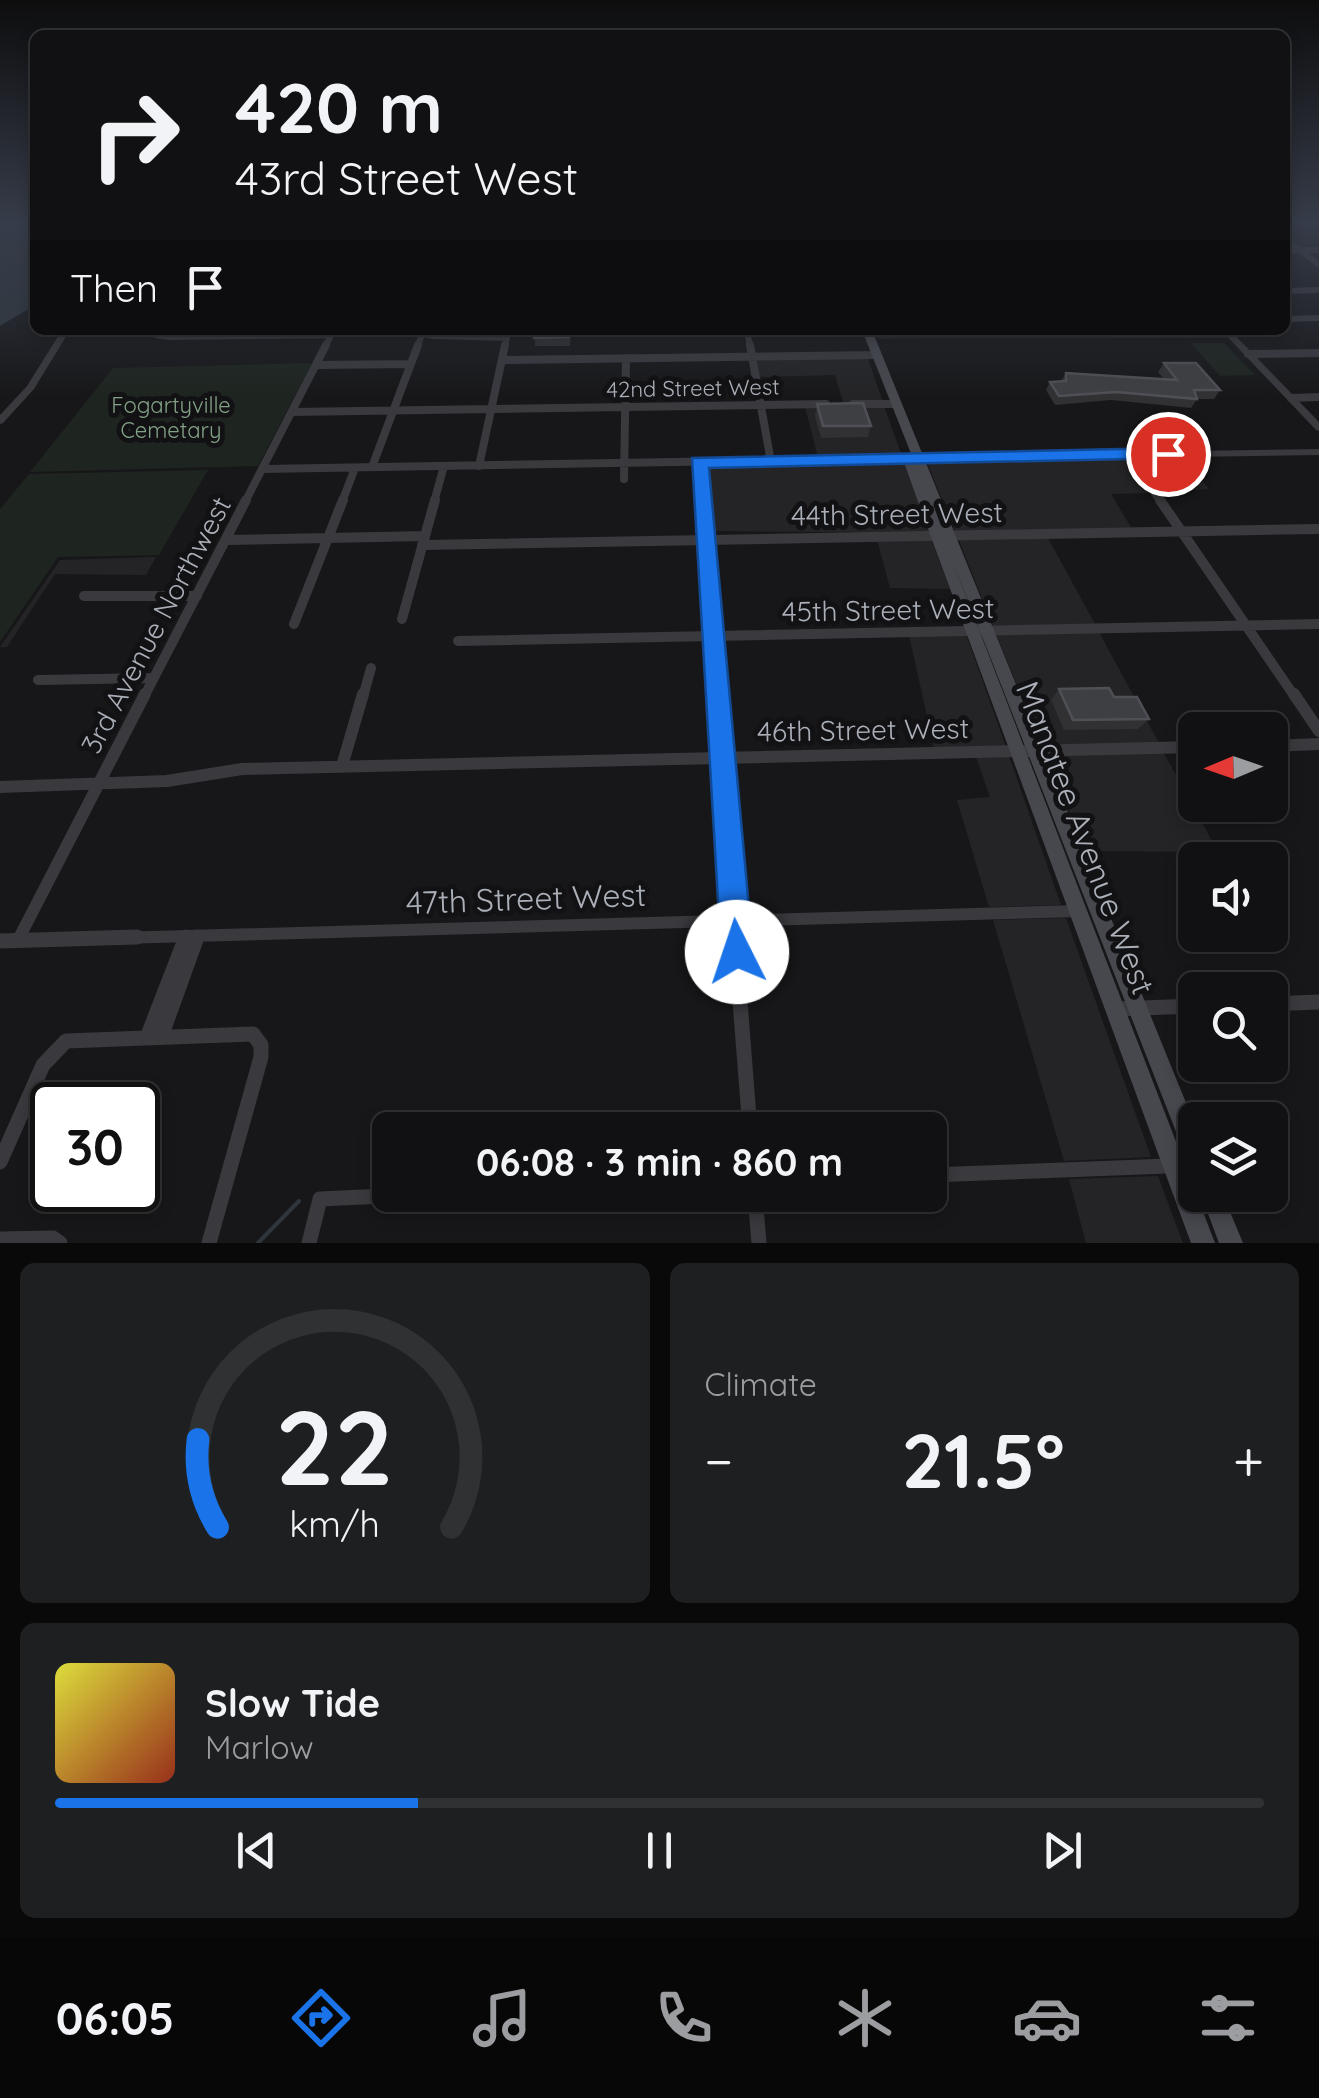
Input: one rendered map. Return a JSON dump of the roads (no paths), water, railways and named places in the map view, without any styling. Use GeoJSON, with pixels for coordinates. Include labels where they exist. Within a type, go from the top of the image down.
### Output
{"type":"FeatureCollection","features":[{"type":"Feature","properties":{"kind":"main road","name":"Manatee Avenue West"},"geometry":{"type":"LineString","coordinates":[[869,335],[916,458],[910,465],[990,630],[1178,1109]]}},
{"type":"Feature","properties":{"kind":"main road","name":"Manatee Avenue West"},"geometry":{"type":"LineString","coordinates":[[945,535],[972,630],[1115,1009],[1178,1151]]}},
{"type":"Feature","properties":{"kind":"main road","name":"Manatee Avenue West"},"geometry":{"type":"LineString","coordinates":[[1195,1212],[1202,1243]]}},
{"type":"Feature","properties":{"kind":"main road"},"geometry":{"type":"LineString","coordinates":[[1219,1212],[1231,1243]]}},
{"type":"Feature","properties":{"kind":"street"},"geometry":{"type":"LineString","coordinates":[[1290,291],[1319,290]]}},
{"type":"Feature","properties":{"kind":"street"},"geometry":{"type":"LineString","coordinates":[[1290,319],[1319,318]]}},
{"type":"Feature","properties":{"kind":"street"},"geometry":{"type":"LineString","coordinates":[[0,422],[30,388],[63,335]]}},
{"type":"Feature","properties":{"kind":"street","name":"3rd Avenue Northwest"},"geometry":{"type":"LineString","coordinates":[[18,940],[331,335]]}},
{"type":"Feature","properties":{"kind":"street"},"geometry":{"type":"LineString","coordinates":[[372,468],[422,335],[505,337],[479,466]]}},
{"type":"Feature","properties":{"kind":"street"},"geometry":{"type":"LineString","coordinates":[[748,335],[771,462]]}},
{"type":"Feature","properties":{"kind":"street"},"geometry":{"type":"LineString","coordinates":[[1230,335],[1319,428]]}},
{"type":"Feature","properties":{"kind":"street"},"geometry":{"type":"LineString","coordinates":[[1248,354],[1319,353]]}},
{"type":"Feature","properties":{"kind":"street"},"geometry":{"type":"LineString","coordinates":[[502,360],[876,354]]}},
{"type":"Feature","properties":{"kind":"street"},"geometry":{"type":"LineString","coordinates":[[624,479],[626,358]]}},
{"type":"Feature","properties":{"kind":"street"},"geometry":{"type":"LineString","coordinates":[[316,365],[410,364]]}},
{"type":"Feature","properties":{"kind":"street"},"geometry":{"type":"LineString","coordinates":[[1290,398],[1319,397]]}},
{"type":"Feature","properties":{"kind":"street","name":"42nd Street West"},"geometry":{"type":"LineString","coordinates":[[292,412],[896,404]]}},
{"type":"Feature","properties":{"kind":"street"},"geometry":{"type":"LineString","coordinates":[[263,469],[1319,452]]}},
{"type":"Feature","properties":{"kind":"street"},"geometry":{"type":"LineString","coordinates":[[1128,454],[1319,731]]}},
{"type":"Feature","properties":{"kind":"street"},"geometry":{"type":"LineString","coordinates":[[699,462],[749,1112]]}},
{"type":"Feature","properties":{"kind":"street"},"geometry":{"type":"LineString","coordinates":[[402,619],[444,466]]}},
{"type":"Feature","properties":{"kind":"street"},"geometry":{"type":"LineString","coordinates":[[294,624],[355,468]]}},
{"type":"Feature","properties":{"kind":"street","name":"44th Street West"},"geometry":{"type":"LineString","coordinates":[[226,540],[328,538],[476,544],[1319,529]]}},
{"type":"Feature","properties":{"kind":"street"},"geometry":{"type":"LineString","coordinates":[[84,596],[197,596]]}},
{"type":"Feature","properties":{"kind":"street","name":"45th Street West"},"geometry":{"type":"LineString","coordinates":[[458,640],[1319,624]]}},
{"type":"Feature","properties":{"kind":"street"},"geometry":{"type":"LineString","coordinates":[[342,766],[371,668]]}},
{"type":"Feature","properties":{"kind":"street"},"geometry":{"type":"LineString","coordinates":[[38,680],[154,678]]}},
{"type":"Feature","properties":{"kind":"street"},"geometry":{"type":"LineString","coordinates":[[1288,745],[1319,744]]}},
{"type":"Feature","properties":{"kind":"street","name":"46th Street West"},"geometry":{"type":"LineString","coordinates":[[0,787],[167,781],[242,769],[1178,747]]}},
{"type":"Feature","properties":{"kind":"street","name":"47th Street West"},"geometry":{"type":"LineString","coordinates":[[0,940],[1100,910]]}},
{"type":"Feature","properties":{"kind":"street"},"geometry":{"type":"LineString","coordinates":[[156,1034],[191,936]]}},
{"type":"Feature","properties":{"kind":"street"},"geometry":{"type":"LineString","coordinates":[[1288,1003],[1319,1002]]}},
{"type":"Feature","properties":{"kind":"street"},"geometry":{"type":"LineString","coordinates":[[1115,1009],[1178,1007]]}},
{"type":"Feature","properties":{"kind":"street"},"geometry":{"type":"LineString","coordinates":[[0,1162],[42,1065],[58,1046],[78,1037],[246,1032],[256,1036],[261,1057],[209,1243]]}},
{"type":"Feature","properties":{"kind":"street"},"geometry":{"type":"LineString","coordinates":[[947,1173],[1178,1165]]}},
{"type":"Feature","properties":{"kind":"street"},"geometry":{"type":"LineString","coordinates":[[309,1243],[320,1198],[372,1196]]}},
{"type":"Feature","properties":{"kind":"street"},"geometry":{"type":"LineString","coordinates":[[756,1212],[759,1243]]}},
{"type":"Feature","properties":{"kind":"street"},"geometry":{"type":"LineString","coordinates":[[0,1239],[52,1238],[60,1243]]}},
{"type":"Feature","properties":{"kind":"waterway"},"geometry":{"type":"LineString","coordinates":[[258,1243],[299,1201]]}},
{"type":"Feature","properties":{"kind":"park label","name":"Fogartyville Cemetary"},"geometry":{"type":"Point","coordinates":[171,418]}}]}
